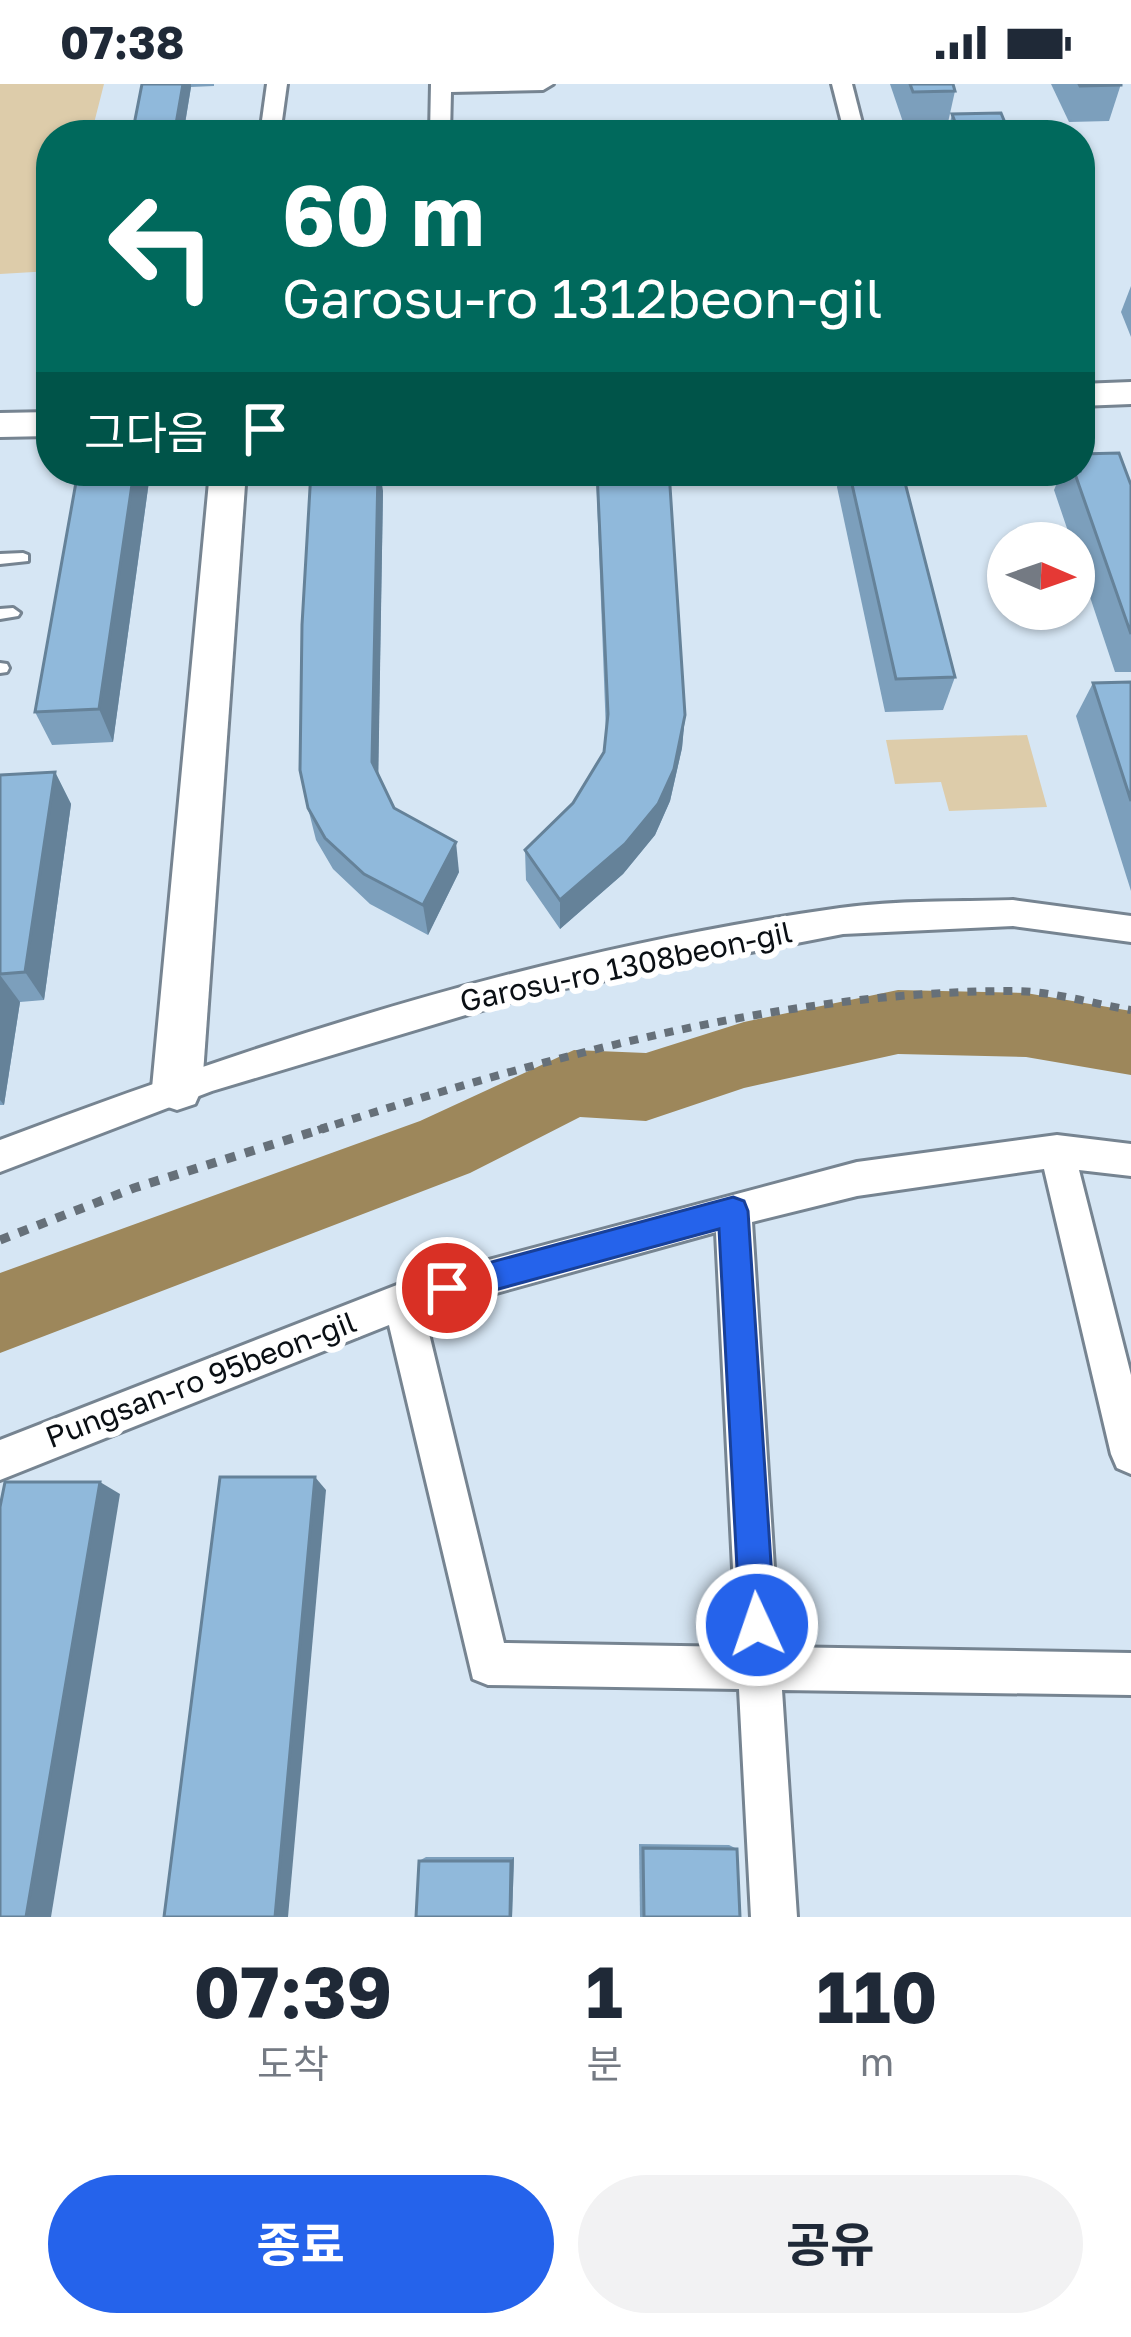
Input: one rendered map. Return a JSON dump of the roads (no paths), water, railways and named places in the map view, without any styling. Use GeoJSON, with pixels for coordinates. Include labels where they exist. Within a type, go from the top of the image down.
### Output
{"type":"FeatureCollection","features":[{"type":"Feature","properties":{"kind":"street"},"geometry":{"type":"LineString","coordinates":[[272,120],[277,84]]}},
{"type":"Feature","properties":{"kind":"street"},"geometry":{"type":"LineString","coordinates":[[440,120],[441,85],[543,84]]}},
{"type":"Feature","properties":{"kind":"street"},"geometry":{"type":"LineString","coordinates":[[842,84],[851,120]]}},
{"type":"Feature","properties":{"kind":"street"},"geometry":{"type":"LineString","coordinates":[[1095,395],[1131,394]]}},
{"type":"Feature","properties":{"kind":"street"},"geometry":{"type":"LineString","coordinates":[[0,425],[36,424]]}},
{"type":"Feature","properties":{"kind":"street"},"geometry":{"type":"LineString","coordinates":[[177,1088],[227,486]]}},
{"type":"Feature","properties":{"kind":"street","name":"Garosu-ro 1308beon-gil"},"geometry":{"type":"LineString","coordinates":[[0,1156],[177,1088],[539,980],[843,921],[1013,914],[1131,929]]}},
{"type":"Feature","properties":{"kind":"street"},"geometry":{"type":"LineString","coordinates":[[1057,1151],[1131,1454]]}},
{"type":"Feature","properties":{"kind":"street","name":"Pungsan-ro 95beon-gil"},"geometry":{"type":"LineString","coordinates":[[0,1460],[402,1301],[733,1211],[857,1179],[1057,1151],[1131,1160]]}},
{"type":"Feature","properties":{"kind":"street"},"geometry":{"type":"LineString","coordinates":[[733,1211],[774,1917]]}},
{"type":"Feature","properties":{"kind":"street"},"geometry":{"type":"LineString","coordinates":[[402,1301],[488,1664],[1131,1674]]}},
{"type":"Feature","properties":{"kind":"lane"},"geometry":{"type":"LineString","coordinates":[[0,559],[23,558]]}},
{"type":"Feature","properties":{"kind":"waterway"},"geometry":{"type":"LineString","coordinates":[[0,1313],[443,1148],[574,1083],[646,1087],[744,1055],[898,1022],[1026,1025],[1131,1043]]}}]}
